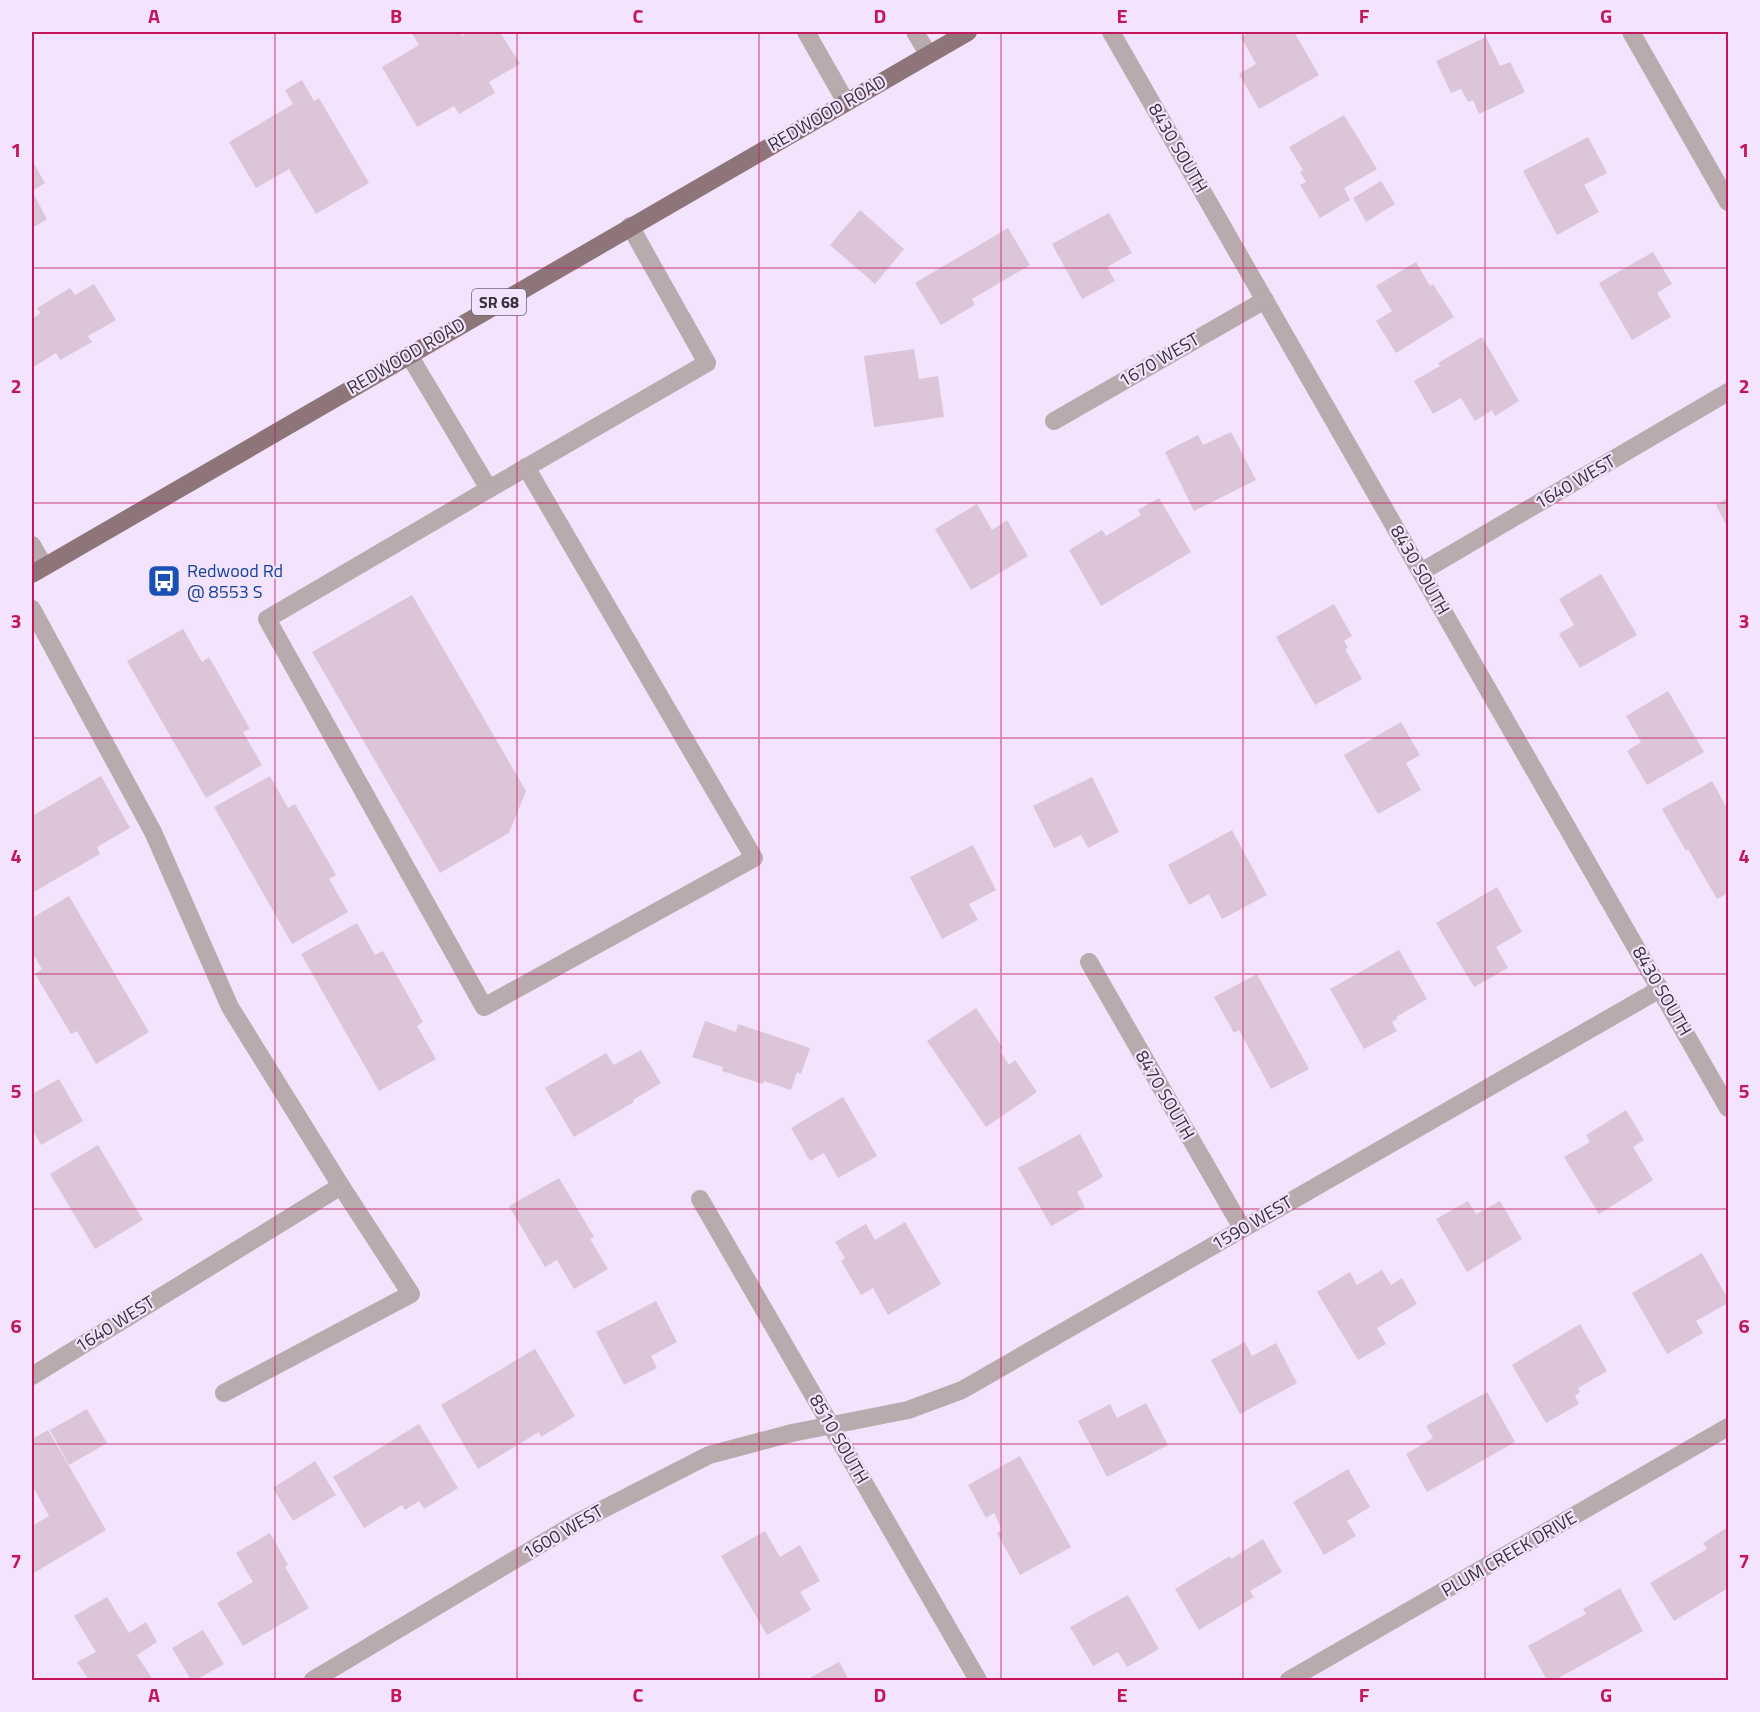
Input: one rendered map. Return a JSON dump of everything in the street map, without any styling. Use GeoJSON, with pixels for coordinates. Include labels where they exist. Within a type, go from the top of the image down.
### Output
{"type":"FeatureCollection","features":[{"type":"Feature","properties":{"kind":"main road","name":"REDWOOD ROAD"},"geometry":{"type":"LineString","coordinates":[[38,570],[968,32]]}},
{"type":"Feature","properties":{"kind":"street"},"geometry":{"type":"LineString","coordinates":[[806,32],[846,102]]}},
{"type":"Feature","properties":{"kind":"street"},"geometry":{"type":"LineString","coordinates":[[915,32],[928,54]]}},
{"type":"Feature","properties":{"kind":"street","name":"8430 SOUTH"},"geometry":{"type":"LineString","coordinates":[[1111,32],[1728,1108]]}},
{"type":"Feature","properties":{"kind":"street"},"geometry":{"type":"LineString","coordinates":[[1631,32],[1728,202]]}},
{"type":"Feature","properties":{"kind":"street"},"geometry":{"type":"LineString","coordinates":[[526,467],[754,858],[484,1007],[267,619],[526,467],[707,363],[630,226]]}},
{"type":"Feature","properties":{"kind":"street","name":"1670 WEST"},"geometry":{"type":"LineString","coordinates":[[1054,421],[1264,300]]}},
{"type":"Feature","properties":{"kind":"street"},"geometry":{"type":"LineString","coordinates":[[409,355],[489,489]]}},
{"type":"Feature","properties":{"kind":"street","name":"1640 WEST"},"geometry":{"type":"LineString","coordinates":[[1421,572],[1728,392]]}},
{"type":"Feature","properties":{"kind":"street"},"geometry":{"type":"LineString","coordinates":[[32,545],[38,570]]}},
{"type":"Feature","properties":{"kind":"street"},"geometry":{"type":"LineString","coordinates":[[32,609],[153,832],[230,1007],[411,1294],[224,1393]]}},
{"type":"Feature","properties":{"kind":"street","name":"8470 SOUTH"},"geometry":{"type":"LineString","coordinates":[[1089,962],[1242,1228]]}},
{"type":"Feature","properties":{"kind":"street","name":"1590 WEST"},"geometry":{"type":"LineString","coordinates":[[831,1425],[908,1410],[962,1390],[1660,989]]}},
{"type":"Feature","properties":{"kind":"street","name":"1640 WEST"},"geometry":{"type":"LineString","coordinates":[[32,1376],[341,1186]]}},
{"type":"Feature","properties":{"kind":"street","name":"8510 SOUTH"},"geometry":{"type":"LineString","coordinates":[[700,1199],[978,1680]]}},
{"type":"Feature","properties":{"kind":"street","name":"1600 WEST"},"geometry":{"type":"LineString","coordinates":[[313,1680],[578,1522],[709,1455],[792,1432],[831,1425]]}},
{"type":"Feature","properties":{"kind":"street","name":"PLUM CREEK DRIVE"},"geometry":{"type":"LineString","coordinates":[[1289,1680],[1728,1427]]}},
{"type":"Feature","properties":{"kind":"building"},"geometry":{"type":"Polygon","coordinates":[[[411,32],[459,32],[462,36],[469,32],[500,32],[520,64],[489,82],[495,93],[459,114],[454,106],[417,127],[382,67],[419,45],[411,32]]]}},
{"type":"Feature","properties":{"kind":"building"},"geometry":{"type":"Polygon","coordinates":[[[1251,32],[1294,32],[1319,75],[1259,109],[1239,74],[1256,64],[1241,37],[1251,32]]]}},
{"type":"Feature","properties":{"kind":"building"},"geometry":{"type":"Polygon","coordinates":[[[1486,37],[1500,66],[1510,62],[1525,92],[1479,114],[1473,100],[1468,102],[1461,89],[1451,93],[1436,61],[1486,37]]]}},
{"type":"Feature","properties":{"kind":"building"},"geometry":{"type":"Polygon","coordinates":[[[302,80],[314,101],[319,98],[369,183],[316,214],[289,169],[256,188],[229,142],[293,104],[285,90],[302,80]]]}},
{"type":"Feature","properties":{"kind":"building"},"geometry":{"type":"Polygon","coordinates":[[[1344,115],[1377,169],[1344,188],[1350,200],[1320,218],[1300,185],[1306,182],[1300,172],[1303,170],[1289,147],[1344,115]]]}},
{"type":"Feature","properties":{"kind":"building"},"geometry":{"type":"Polygon","coordinates":[[[1588,137],[1607,173],[1584,185],[1599,212],[1557,235],[1523,171],[1588,137]]]}},
{"type":"Feature","properties":{"kind":"building"},"geometry":{"type":"Polygon","coordinates":[[[34,164],[45,183],[32,191],[32,166],[34,164]]]}},
{"type":"Feature","properties":{"kind":"building"},"geometry":{"type":"Polygon","coordinates":[[[1381,181],[1395,204],[1366,222],[1353,198],[1381,181]]]}},
{"type":"Feature","properties":{"kind":"building"},"geometry":{"type":"Polygon","coordinates":[[[32,191],[47,219],[32,228],[32,191]]]}},
{"type":"Feature","properties":{"kind":"building"},"geometry":{"type":"Polygon","coordinates":[[[860,210],[904,249],[875,284],[830,245],[860,210]]]}},
{"type":"Feature","properties":{"kind":"building"},"geometry":{"type":"Polygon","coordinates":[[[1109,213],[1132,253],[1107,267],[1115,281],[1082,299],[1052,244],[1109,213]]]}},
{"type":"Feature","properties":{"kind":"building"},"geometry":{"type":"Polygon","coordinates":[[[1008,228],[1030,265],[972,299],[975,305],[941,325],[915,283],[1008,228]]]}},
{"type":"Feature","properties":{"kind":"building"},"geometry":{"type":"Polygon","coordinates":[[[1653,252],[1672,284],[1657,293],[1671,317],[1632,340],[1599,283],[1653,252]]]}},
{"type":"Feature","properties":{"kind":"building"},"geometry":{"type":"Polygon","coordinates":[[[1416,262],[1430,286],[1433,284],[1454,317],[1396,353],[1376,321],[1392,311],[1376,286],[1416,262]]]}},
{"type":"Feature","properties":{"kind":"building"},"geometry":{"type":"Polygon","coordinates":[[[94,284],[116,320],[88,336],[92,342],[60,360],[56,353],[32,368],[32,319],[41,313],[37,308],[70,288],[75,295],[94,284]]]}},
{"type":"Feature","properties":{"kind":"building"},"geometry":{"type":"Polygon","coordinates":[[[1482,337],[1519,401],[1495,416],[1492,410],[1475,421],[1461,398],[1433,414],[1414,381],[1440,366],[1438,363],[1482,337]]]}},
{"type":"Feature","properties":{"kind":"building"},"geometry":{"type":"Polygon","coordinates":[[[914,349],[919,379],[938,376],[944,417],[874,427],[864,356],[914,349]]]}},
{"type":"Feature","properties":{"kind":"building"},"geometry":{"type":"Polygon","coordinates":[[[1231,432],[1256,480],[1194,511],[1165,452],[1198,435],[1203,445],[1231,432]]]}},
{"type":"Feature","properties":{"kind":"building"},"geometry":{"type":"Polygon","coordinates":[[[1159,498],[1191,552],[1101,606],[1069,550],[1102,530],[1106,536],[1141,515],[1138,510],[1159,498]]]}},
{"type":"Feature","properties":{"kind":"building"},"geometry":{"type":"Polygon","coordinates":[[[1728,498],[1728,528],[1716,505],[1728,498]]]}},
{"type":"Feature","properties":{"kind":"building"},"geometry":{"type":"Polygon","coordinates":[[[977,504],[992,530],[1007,520],[1028,556],[971,590],[935,529],[977,504]]]}},
{"type":"Feature","properties":{"kind":"building"},"geometry":{"type":"Polygon","coordinates":[[[1601,574],[1637,635],[1580,668],[1559,634],[1574,625],[1559,599],[1601,574]]]}},
{"type":"Feature","properties":{"kind":"building"},"geometry":{"type":"Polygon","coordinates":[[[412,595],[526,791],[509,833],[440,873],[312,652],[412,595]]]}},
{"type":"Feature","properties":{"kind":"building"},"geometry":{"type":"Polygon","coordinates":[[[1334,604],[1352,636],[1344,641],[1348,648],[1345,649],[1362,679],[1315,705],[1276,637],[1334,604]]]}},
{"type":"Feature","properties":{"kind":"building"},"geometry":{"type":"Polygon","coordinates":[[[183,629],[202,662],[209,657],[250,729],[243,732],[262,765],[206,798],[127,661],[183,629]]]}},
{"type":"Feature","properties":{"kind":"building"},"geometry":{"type":"Polygon","coordinates":[[[1668,691],[1704,752],[1647,785],[1627,751],[1641,742],[1626,716],[1668,691]]]}},
{"type":"Feature","properties":{"kind":"building"},"geometry":{"type":"Polygon","coordinates":[[[1401,722],[1420,755],[1406,763],[1421,790],[1378,814],[1344,755],[1401,722]]]}},
{"type":"Feature","properties":{"kind":"building"},"geometry":{"type":"Polygon","coordinates":[[[101,776],[130,828],[97,847],[100,854],[32,893],[32,816],[101,776]]]}},
{"type":"Feature","properties":{"kind":"building"},"geometry":{"type":"Polygon","coordinates":[[[270,776],[288,808],[295,804],[336,875],[329,879],[348,912],[292,944],[214,807],[270,776]]]}},
{"type":"Feature","properties":{"kind":"building"},"geometry":{"type":"Polygon","coordinates":[[[1092,777],[1119,832],[1088,848],[1081,835],[1054,848],[1033,806],[1092,777]]]}},
{"type":"Feature","properties":{"kind":"building"},"geometry":{"type":"Polygon","coordinates":[[[1712,781],[1728,810],[1728,893],[1717,899],[1662,809],[1712,781]]]}},
{"type":"Feature","properties":{"kind":"building"},"geometry":{"type":"Polygon","coordinates":[[[1232,830],[1267,895],[1222,919],[1209,894],[1189,905],[1168,865],[1232,830]]]}},
{"type":"Feature","properties":{"kind":"building"},"geometry":{"type":"Polygon","coordinates":[[[973,845],[996,890],[969,904],[978,920],[942,939],[910,877],[973,845]]]}},
{"type":"Feature","properties":{"kind":"building"},"geometry":{"type":"Polygon","coordinates":[[[1497,887],[1522,932],[1496,947],[1508,968],[1474,987],[1436,923],[1497,887]]]}},
{"type":"Feature","properties":{"kind":"building"},"geometry":{"type":"Polygon","coordinates":[[[69,896],[149,1032],[96,1064],[77,1031],[71,1034],[35,974],[42,969],[32,952],[32,918],[69,896]]]}},
{"type":"Feature","properties":{"kind":"building"},"geometry":{"type":"Polygon","coordinates":[[[357,923],[375,955],[383,951],[423,1022],[417,1026],[436,1059],[379,1091],[301,954],[357,923]]]}},
{"type":"Feature","properties":{"kind":"building"},"geometry":{"type":"Polygon","coordinates":[[[1399,950],[1427,999],[1396,1017],[1397,1019],[1392,1022],[1397,1031],[1364,1049],[1330,989],[1399,950]]]}},
{"type":"Feature","properties":{"kind":"building"},"geometry":{"type":"Polygon","coordinates":[[[1257,974],[1309,1069],[1271,1089],[1239,1030],[1234,1033],[1214,997],[1257,974]]]}},
{"type":"Feature","properties":{"kind":"building"},"geometry":{"type":"Polygon","coordinates":[[[976,1008],[1003,1048],[1000,1051],[1009,1065],[1015,1060],[1037,1092],[986,1127],[927,1041],[976,1008]]]}},
{"type":"Feature","properties":{"kind":"building"},"geometry":{"type":"Polygon","coordinates":[[[705,1021],[736,1032],[738,1024],[810,1048],[801,1074],[797,1072],[791,1090],[722,1071],[723,1067],[692,1057],[705,1021]]]}},
{"type":"Feature","properties":{"kind":"building"},"geometry":{"type":"Polygon","coordinates":[[[641,1050],[661,1083],[633,1100],[634,1102],[574,1137],[545,1088],[606,1053],[614,1065],[641,1050]]]}},
{"type":"Feature","properties":{"kind":"building"},"geometry":{"type":"Polygon","coordinates":[[[59,1079],[83,1121],[41,1145],[32,1129],[32,1094],[59,1079]]]}},
{"type":"Feature","properties":{"kind":"building"},"geometry":{"type":"Polygon","coordinates":[[[843,1097],[877,1156],[838,1178],[824,1153],[810,1161],[791,1128],[843,1097]]]}},
{"type":"Feature","properties":{"kind":"building"},"geometry":{"type":"Polygon","coordinates":[[[1626,1110],[1644,1140],[1633,1147],[1653,1180],[1599,1214],[1564,1157],[1590,1142],[1586,1135],[1626,1110]]]}},
{"type":"Feature","properties":{"kind":"building"},"geometry":{"type":"Polygon","coordinates":[[[1080,1134],[1103,1177],[1077,1192],[1085,1207],[1051,1226],[1018,1168],[1080,1134]]]}},
{"type":"Feature","properties":{"kind":"building"},"geometry":{"type":"Polygon","coordinates":[[[98,1145],[143,1220],[95,1249],[50,1174],[98,1145]]]}},
{"type":"Feature","properties":{"kind":"building"},"geometry":{"type":"Polygon","coordinates":[[[559,1178],[594,1237],[590,1239],[608,1269],[574,1289],[557,1260],[545,1267],[509,1206],[559,1178]]]}},
{"type":"Feature","properties":{"kind":"building"},"geometry":{"type":"Polygon","coordinates":[[[1468,1201],[1476,1214],[1500,1201],[1522,1239],[1467,1272],[1436,1219],[1468,1201]]]}},
{"type":"Feature","properties":{"kind":"building"},"geometry":{"type":"Polygon","coordinates":[[[905,1222],[941,1284],[888,1315],[873,1288],[861,1295],[841,1261],[845,1258],[835,1242],[866,1224],[875,1240],[905,1222]]]}},
{"type":"Feature","properties":{"kind":"building"},"geometry":{"type":"Polygon","coordinates":[[[1702,1253],[1728,1299],[1728,1303],[1696,1321],[1703,1333],[1667,1354],[1632,1293],[1702,1253]]]}},
{"type":"Feature","properties":{"kind":"building"},"geometry":{"type":"Polygon","coordinates":[[[1382,1270],[1391,1285],[1402,1278],[1417,1304],[1377,1328],[1386,1344],[1358,1360],[1317,1292],[1350,1272],[1357,1285],[1382,1270]]]}},
{"type":"Feature","properties":{"kind":"building"},"geometry":{"type":"Polygon","coordinates":[[[656,1301],[677,1342],[651,1356],[657,1368],[624,1385],[596,1332],[656,1301]]]}},
{"type":"Feature","properties":{"kind":"building"},"geometry":{"type":"Polygon","coordinates":[[[1580,1324],[1607,1371],[1578,1388],[1580,1392],[1575,1396],[1579,1404],[1546,1423],[1512,1365],[1580,1324]]]}},
{"type":"Feature","properties":{"kind":"building"},"geometry":{"type":"Polygon","coordinates":[[[1245,1342],[1252,1356],[1276,1343],[1297,1383],[1240,1414],[1211,1360],[1245,1342]]]}},
{"type":"Feature","properties":{"kind":"building"},"geometry":{"type":"Polygon","coordinates":[[[535,1349],[575,1416],[541,1437],[539,1432],[478,1469],[441,1405],[535,1349]]]}},
{"type":"Feature","properties":{"kind":"building"},"geometry":{"type":"Polygon","coordinates":[[[1487,1392],[1515,1442],[1427,1492],[1406,1454],[1433,1438],[1426,1426],[1487,1392]]]}},
{"type":"Feature","properties":{"kind":"building"},"geometry":{"type":"Polygon","coordinates":[[[1146,1403],[1168,1445],[1107,1477],[1078,1421],[1110,1404],[1117,1418],[1146,1403]]]}},
{"type":"Feature","properties":{"kind":"building"},"geometry":{"type":"Polygon","coordinates":[[[87,1409],[107,1443],[69,1465],[50,1430],[87,1409]]]}},
{"type":"Feature","properties":{"kind":"building"},"geometry":{"type":"Polygon","coordinates":[[[419,1424],[458,1488],[424,1509],[419,1501],[405,1510],[402,1505],[364,1528],[333,1477],[419,1424]]]}},
{"type":"Feature","properties":{"kind":"building"},"geometry":{"type":"Polygon","coordinates":[[[48,1430],[106,1530],[32,1574],[32,1526],[49,1516],[32,1485],[32,1439],[48,1430]]]}},
{"type":"Feature","properties":{"kind":"building"},"geometry":{"type":"Polygon","coordinates":[[[1020,1456],[1071,1547],[1020,1575],[997,1533],[1002,1530],[994,1513],[986,1518],[968,1485],[1020,1456]]]}},
{"type":"Feature","properties":{"kind":"building"},"geometry":{"type":"Polygon","coordinates":[[[315,1461],[336,1495],[293,1521],[273,1488],[315,1461]]]}},
{"type":"Feature","properties":{"kind":"building"},"geometry":{"type":"Polygon","coordinates":[[[1348,1469],[1370,1507],[1347,1521],[1356,1536],[1324,1555],[1293,1502],[1348,1469]]]}},
{"type":"Feature","properties":{"kind":"building"},"geometry":{"type":"Polygon","coordinates":[[[1728,1527],[1728,1588],[1674,1621],[1650,1583],[1707,1549],[1703,1543],[1728,1527]]]}},
{"type":"Feature","properties":{"kind":"building"},"geometry":{"type":"Polygon","coordinates":[[[765,1531],[780,1557],[800,1545],[820,1581],[800,1592],[811,1610],[767,1635],[721,1556],[765,1531]]]}},
{"type":"Feature","properties":{"kind":"building"},"geometry":{"type":"Polygon","coordinates":[[[270,1533],[288,1565],[285,1567],[309,1608],[243,1646],[217,1603],[253,1582],[236,1553],[270,1533]]]}},
{"type":"Feature","properties":{"kind":"building"},"geometry":{"type":"Polygon","coordinates":[[[1263,1539],[1282,1572],[1250,1591],[1254,1597],[1199,1630],[1175,1589],[1263,1539]]]}},
{"type":"Feature","properties":{"kind":"building"},"geometry":{"type":"Polygon","coordinates":[[[1620,1588],[1643,1631],[1555,1680],[1547,1680],[1528,1646],[1586,1614],[1583,1609],[1620,1588]]]}},
{"type":"Feature","properties":{"kind":"building"},"geometry":{"type":"Polygon","coordinates":[[[1128,1595],[1159,1649],[1127,1667],[1118,1652],[1093,1666],[1070,1627],[1128,1595]]]}},
{"type":"Feature","properties":{"kind":"building"},"geometry":{"type":"Polygon","coordinates":[[[107,1597],[129,1633],[146,1622],[157,1642],[137,1655],[153,1680],[89,1680],[77,1662],[96,1652],[74,1616],[107,1597]]]}},
{"type":"Feature","properties":{"kind":"building"},"geometry":{"type":"Polygon","coordinates":[[[203,1630],[224,1664],[196,1680],[191,1680],[172,1648],[203,1630]]]}},
{"type":"Feature","properties":{"kind":"building"},"geometry":{"type":"Polygon","coordinates":[[[839,1662],[849,1680],[806,1680],[839,1662]]]}},
{"type":"Feature","properties":{"kind":"place","name":"Redwood Rd @ 8553 S"},"geometry":{"type":"Point","coordinates":[164,581]}}]}
